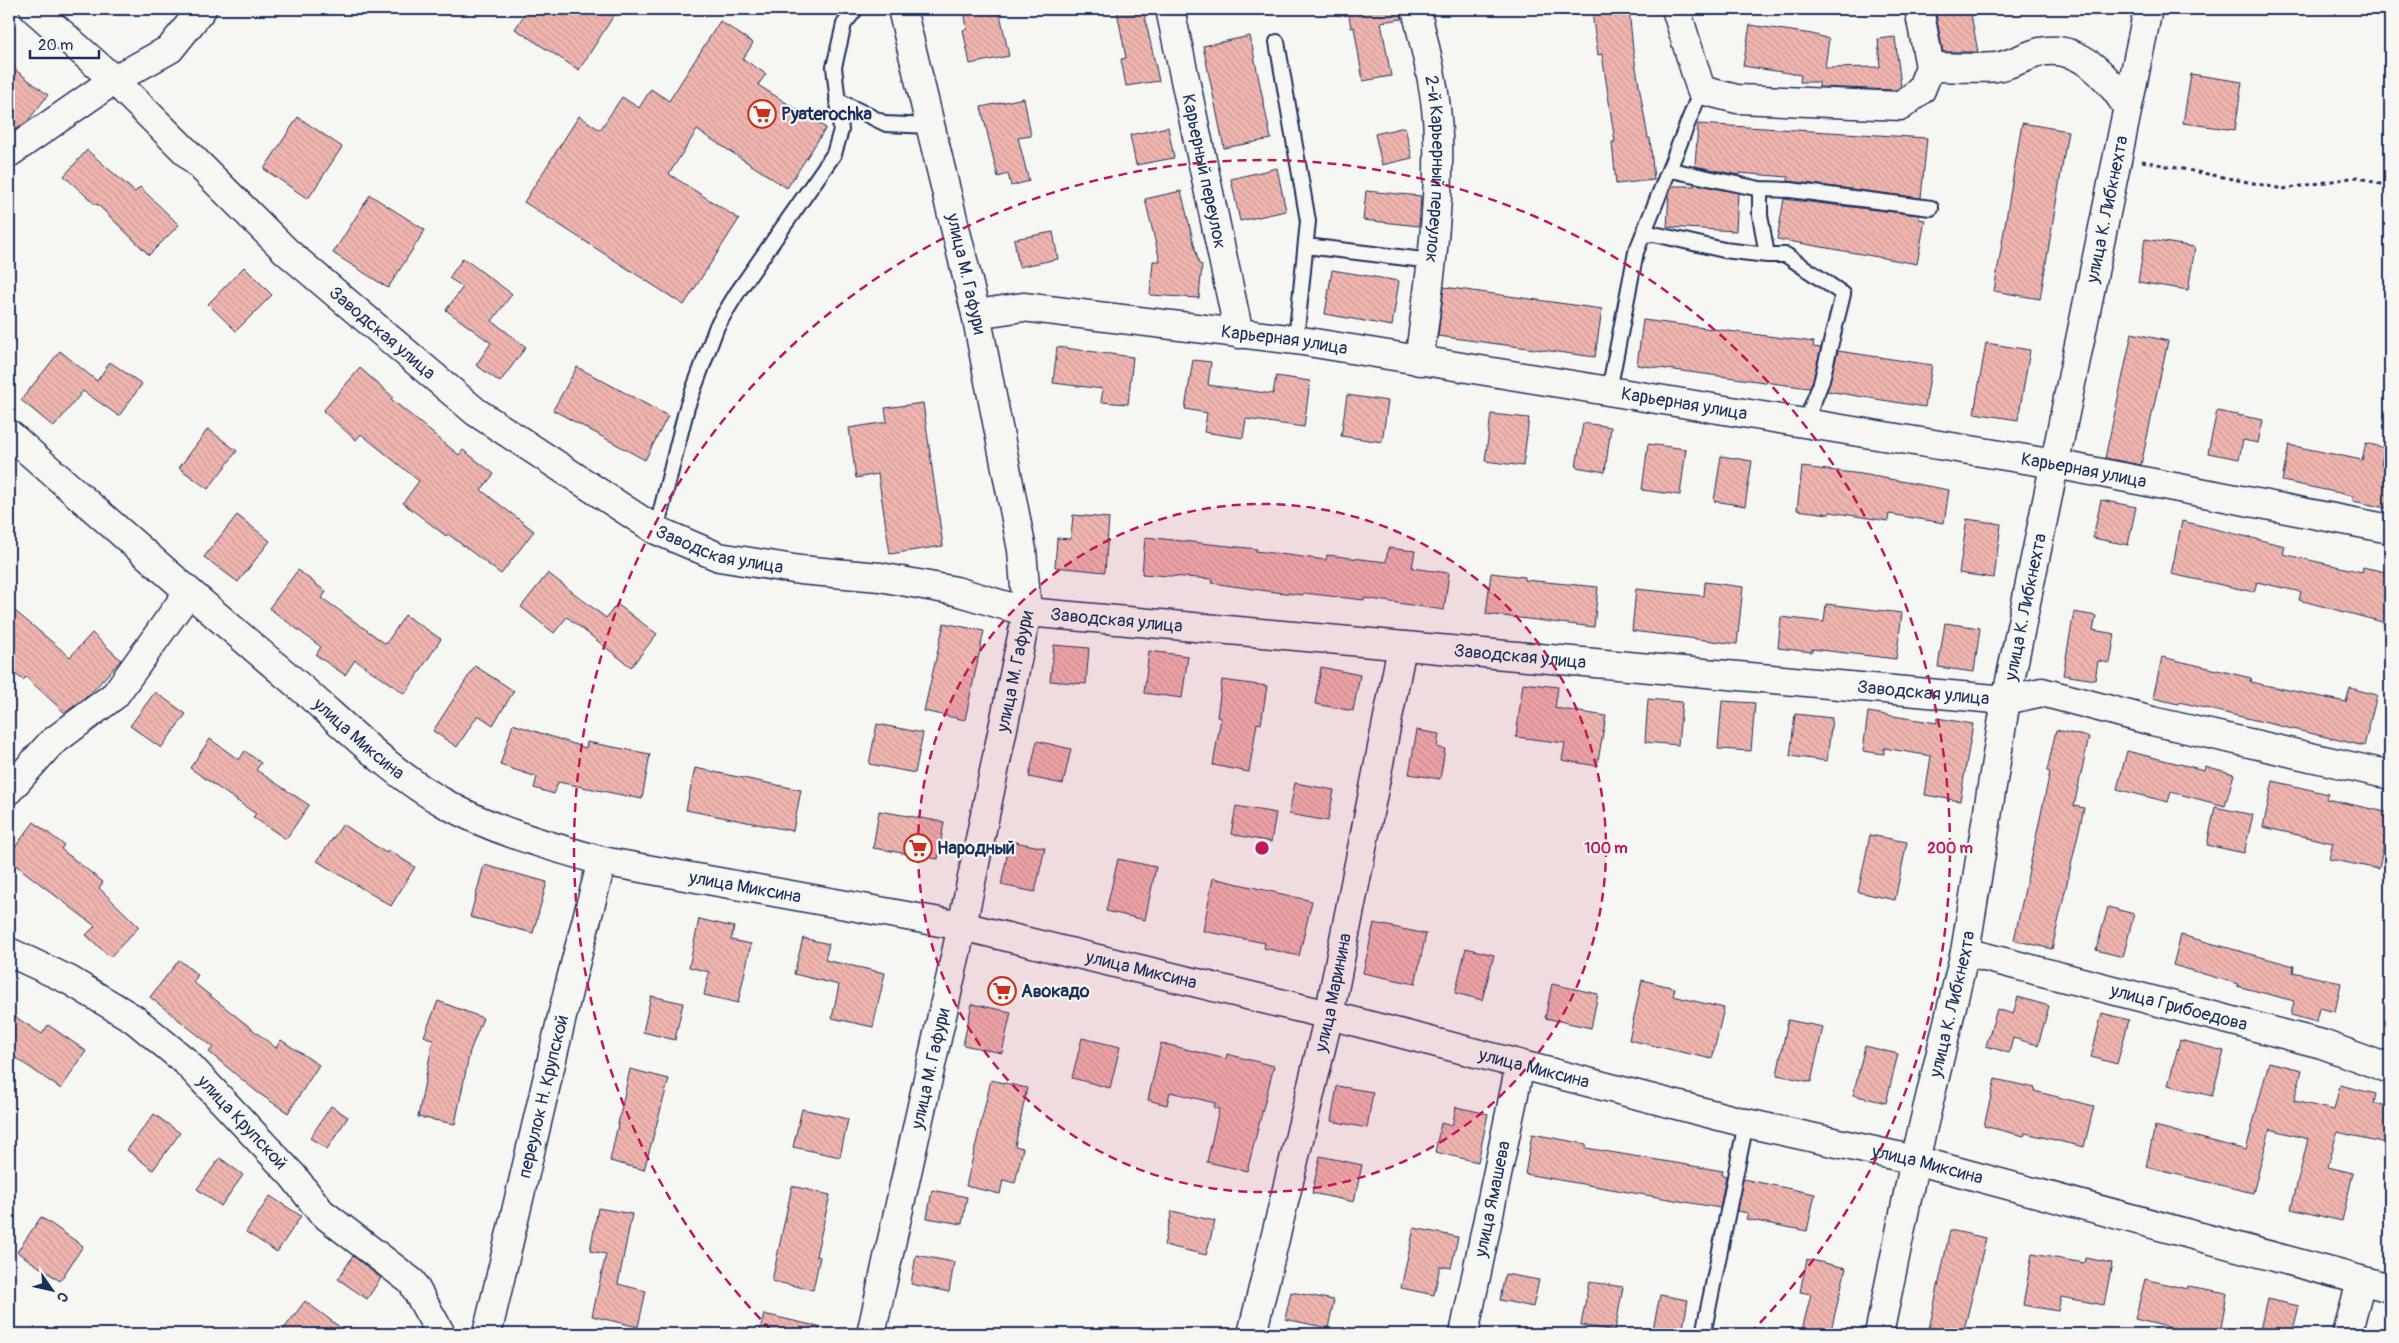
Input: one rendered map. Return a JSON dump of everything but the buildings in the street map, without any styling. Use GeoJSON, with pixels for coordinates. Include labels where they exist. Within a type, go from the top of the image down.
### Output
{"type":"FeatureCollection","features":[{"type":"Feature","properties":{"kind":"street","name":"Заводская улица"},"geometry":{"type":"LineString","coordinates":[[34,9],[114,80],[286,251],[476,412],[656,530],[719,557],[800,570],[880,576],[956,591],[1027,612],[2006,700],[2042,692],[2152,721],[2390,775]]}},
{"type":"Feature","properties":{"kind":"street"},"geometry":{"type":"LineString","coordinates":[[9,153],[114,80],[170,49],[202,9]]}},
{"type":"Feature","properties":{"kind":"street","name":"улица М. Гафури"},"geometry":{"type":"LineString","coordinates":[[871,1334],[962,926],[1027,612],[1022,550],[976,314],[902,9]]}},
{"type":"Feature","properties":{"kind":"street","name":"Карьерный переулок"},"geometry":{"type":"LineString","coordinates":[[1170,9],[1239,334]]}},
{"type":"Feature","properties":{"kind":"street","name":"2-й Карьерный переулок"},"geometry":{"type":"LineString","coordinates":[[1416,9],[1432,73],[1438,136],[1432,261],[1419,361]]}},
{"type":"Feature","properties":{"kind":"street"},"geometry":{"type":"LineString","coordinates":[[1676,9],[1701,90],[1737,99],[1901,106],[1922,90],[1930,67],[1919,9]]}},
{"type":"Feature","properties":{"kind":"street","name":"улица К. Либкнехта"},"geometry":{"type":"LineString","coordinates":[[1879,1334],[1915,1160],[1965,952],[2006,700],[2126,105],[2147,17]]}},
{"type":"Feature","properties":{"kind":"street"},"geometry":{"type":"LineString","coordinates":[[1930,67],[1998,66],[2042,52],[2063,52],[2078,56],[2095,68],[2110,82],[2126,105]]}},
{"type":"Feature","properties":{"kind":"street","name":"Карьерная улица"},"geometry":{"type":"LineString","coordinates":[[976,314],[1023,308],[1296,340],[2055,464],[2390,529]]}},
{"type":"Feature","properties":{"kind":"street","name":"улица Миксина"},"geometry":{"type":"LineString","coordinates":[[9,434],[188,593],[404,776],[445,804],[490,825],[554,847],[602,860],[962,926],[1329,1015],[1746,1123],[1915,1160],[2390,1288]]}},
{"type":"Feature","properties":{"kind":"street"},"geometry":{"type":"LineString","coordinates":[[9,790],[50,744],[116,695],[188,593]]}},
{"type":"Feature","properties":{"kind":"street","name":"улица Маринина"},"geometry":{"type":"LineString","coordinates":[[1252,1334],[1329,1015],[1402,647]]}},
{"type":"Feature","properties":{"kind":"street","name":"переулок Н. Крупской"},"geometry":{"type":"LineString","coordinates":[[487,1334],[569,987],[602,860]]}},
{"type":"Feature","properties":{"kind":"street","name":"улица Крупской"},"geometry":{"type":"LineString","coordinates":[[9,952],[69,980],[134,1019],[185,1061],[293,1176],[321,1212],[412,1282],[441,1334]]}},
{"type":"Feature","properties":{"kind":"street","name":"улица Грибоедова"},"geometry":{"type":"LineString","coordinates":[[1965,952],[2322,1044],[2390,1069]]}},
{"type":"Feature","properties":{"kind":"street","name":"улица Ямашева"},"geometry":{"type":"LineString","coordinates":[[1468,1334],[1520,1065]]}},
{"type":"Feature","properties":{"kind":"street"},"geometry":{"type":"LineString","coordinates":[[2347,1334],[2361,1281]]}},
{"type":"Feature","properties":{"kind":"lane"},"geometry":{"type":"LineString","coordinates":[[656,530],[687,406],[717,326],[737,293],[834,154],[841,130],[834,67],[844,24],[856,9]]}},
{"type":"Feature","properties":{"kind":"lane"},"geometry":{"type":"LineString","coordinates":[[1277,42],[1308,221],[1296,340]]}},
{"type":"Feature","properties":{"kind":"lane"},"geometry":{"type":"LineString","coordinates":[[1609,391],[1636,252],[1671,170],[1701,90]]}},
{"type":"Feature","properties":{"kind":"lane"},"geometry":{"type":"LineString","coordinates":[[838,100],[886,124],[930,126]]}},
{"type":"Feature","properties":{"kind":"lane"},"geometry":{"type":"LineString","coordinates":[[1671,170],[1760,189],[1790,190],[1931,208]]}},
{"type":"Feature","properties":{"kind":"lane"},"geometry":{"type":"LineString","coordinates":[[1760,189],[1760,215],[1767,255]]}},
{"type":"Feature","properties":{"kind":"lane"},"geometry":{"type":"LineString","coordinates":[[1643,235],[1654,234],[1724,250],[1767,255],[1786,255],[1842,294],[1821,383],[1806,423]]}},
{"type":"Feature","properties":{"kind":"lane"},"geometry":{"type":"LineString","coordinates":[[1306,246],[1432,261]]}},
{"type":"Feature","properties":{"kind":"lane"},"geometry":{"type":"LineString","coordinates":[[1703,1334],[1746,1123]]}},
{"type":"Feature","properties":{"kind":"path"},"geometry":{"type":"LineString","coordinates":[[2117,156],[2283,189],[2357,177],[2390,187]]}},
{"type":"Feature","properties":{"kind":"place","name":"Pyaterochka"},"geometry":{"type":"Point","coordinates":[762,114]}},
{"type":"Feature","properties":{"kind":"place","name":"Народный"},"geometry":{"type":"Point","coordinates":[918,848]}},
{"type":"Feature","properties":{"kind":"place","name":"Авокадо"},"geometry":{"type":"Point","coordinates":[1002,991]}}]}
